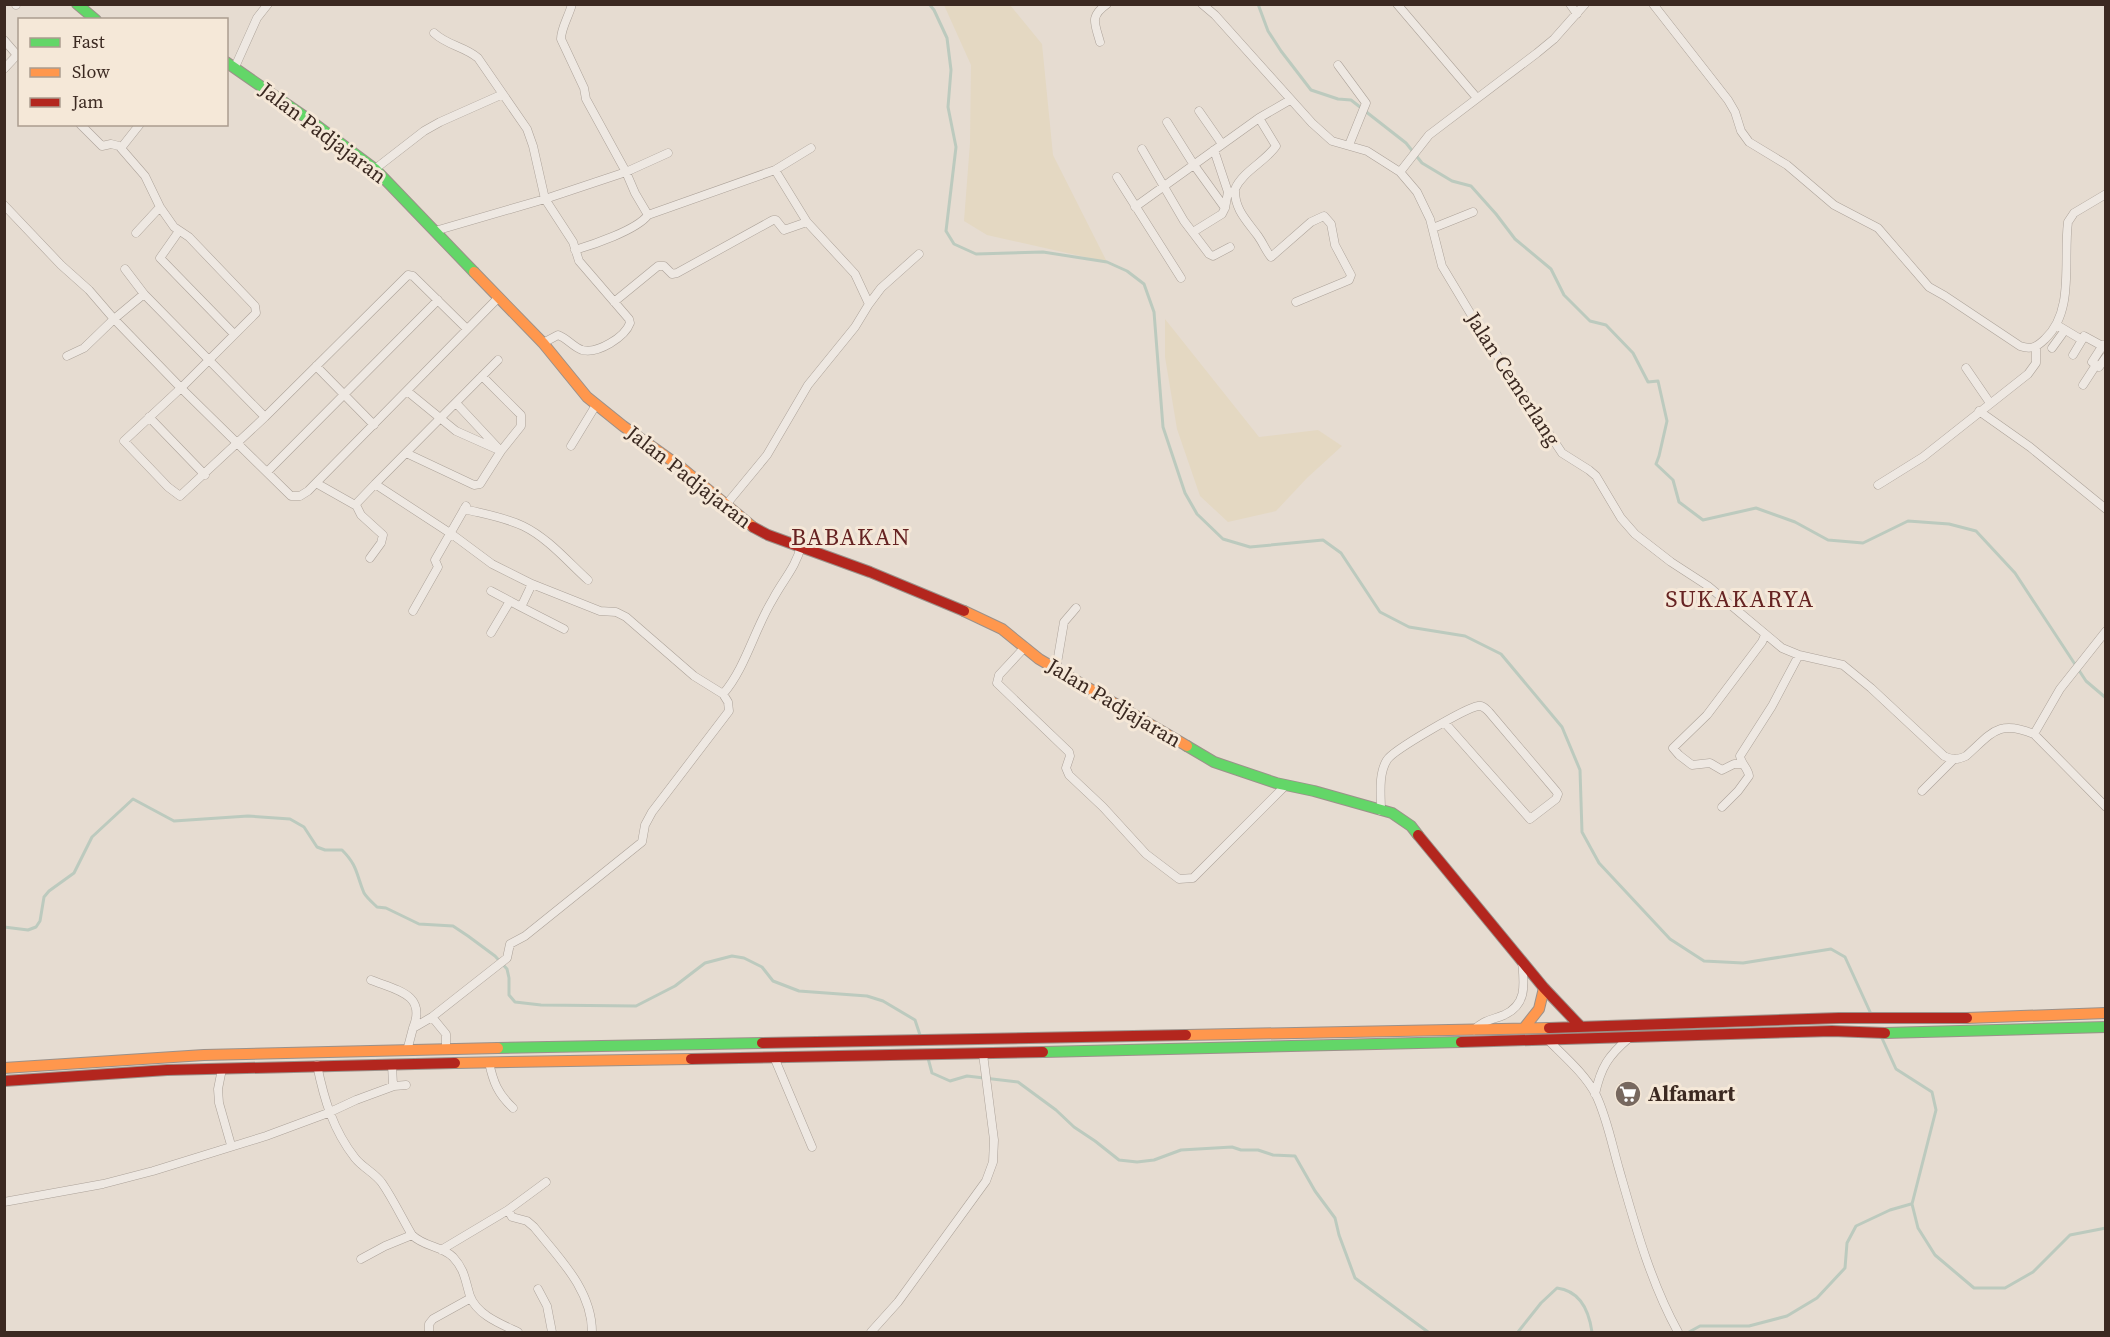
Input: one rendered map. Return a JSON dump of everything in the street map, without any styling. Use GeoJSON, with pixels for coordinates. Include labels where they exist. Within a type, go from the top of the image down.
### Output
{"type":"FeatureCollection","features":[{"type":"Feature","properties":{"kind":"main road"},"geometry":{"type":"LineString","coordinates":[[77,4],[92,18]]}},
{"type":"Feature","properties":{"kind":"main road","name":"Jalan Padjajaran"},"geometry":{"type":"LineString","coordinates":[[231,64],[375,169],[543,343],[596,405],[672,460],[750,525],[768,535],[961,609],[1002,629],[1039,659],[1214,762],[1402,819],[1411,825],[1544,988],[1580,1026]]}},
{"type":"Feature","properties":{"kind":"main road"},"geometry":{"type":"LineString","coordinates":[[1524,1028],[1539,1009],[1544,988]]}},
{"type":"Feature","properties":{"kind":"main road"},"geometry":{"type":"LineString","coordinates":[[4,1068],[204,1055],[1474,1030],[1839,1018],[1900,1019],[2106,1013]]}},
{"type":"Feature","properties":{"kind":"main road"},"geometry":{"type":"LineString","coordinates":[[4,1081],[317,1065],[983,1053],[1832,1031],[1900,1034],[2106,1027]]}},
{"type":"Feature","properties":{"kind":"main road"},"geometry":{"type":"LineString","coordinates":[[1417,1031],[1417,1043]]}},
{"type":"Feature","properties":{"kind":"street"},"geometry":{"type":"LineString","coordinates":[[231,64],[257,18],[268,4]]}},
{"type":"Feature","properties":{"kind":"street"},"geometry":{"type":"LineString","coordinates":[[572,4],[568,20],[561,32],[561,39],[584,88],[586,99],[626,172],[634,193],[648,215]]}},
{"type":"Feature","properties":{"kind":"street"},"geometry":{"type":"LineString","coordinates":[[1100,42],[1094,23],[1095,15],[1107,4]]}},
{"type":"Feature","properties":{"kind":"street","name":"Jalan Cemerlang"},"geometry":{"type":"LineString","coordinates":[[1202,4],[1215,15],[1290,100],[1332,141],[1367,151],[1400,172],[1424,203],[1433,228],[1439,256],[1449,279],[1562,453],[1583,465],[1596,476],[1621,518],[1635,534],[1671,562],[1708,586],[1782,648],[1798,655],[1843,665],[1944,756],[1953,760]]}},
{"type":"Feature","properties":{"kind":"street"},"geometry":{"type":"LineString","coordinates":[[1397,4],[1478,99]]}},
{"type":"Feature","properties":{"kind":"street"},"geometry":{"type":"LineString","coordinates":[[1570,4],[1577,14]]}},
{"type":"Feature","properties":{"kind":"street"},"geometry":{"type":"LineString","coordinates":[[1400,172],[1429,135],[1554,39],[1585,4]]}},
{"type":"Feature","properties":{"kind":"street"},"geometry":{"type":"LineString","coordinates":[[1653,4],[1728,100],[1735,112],[1740,131],[1749,142],[1787,165],[1834,206],[1878,228],[1929,287],[2013,342],[2029,349],[2036,347],[2050,334],[2061,328]]}},
{"type":"Feature","properties":{"kind":"street"},"geometry":{"type":"LineString","coordinates":[[434,33],[444,42],[471,52],[478,58],[527,129],[545,199],[573,242],[579,261],[586,272],[630,323],[623,335],[609,344],[583,350],[558,335],[543,343]]}},
{"type":"Feature","properties":{"kind":"street"},"geometry":{"type":"LineString","coordinates":[[4,40],[17,55],[4,69]]}},
{"type":"Feature","properties":{"kind":"street"},"geometry":{"type":"LineString","coordinates":[[1338,64],[1366,103],[1349,145]]}},
{"type":"Feature","properties":{"kind":"street"},"geometry":{"type":"LineString","coordinates":[[375,169],[424,131],[503,94]]}},
{"type":"Feature","properties":{"kind":"street"},"geometry":{"type":"LineString","coordinates":[[1135,207],[1259,118],[1290,100]]}},
{"type":"Feature","properties":{"kind":"street"},"geometry":{"type":"LineString","coordinates":[[1199,111],[1222,144]]}},
{"type":"Feature","properties":{"kind":"street"},"geometry":{"type":"LineString","coordinates":[[1259,118],[1276,146],[1242,179],[1235,189],[1239,209],[1244,219],[1271,257],[1311,222],[1324,216],[1330,224],[1335,245],[1351,275],[1349,280],[1296,302]]}},
{"type":"Feature","properties":{"kind":"street"},"geometry":{"type":"LineString","coordinates":[[1167,122],[1225,208]]}},
{"type":"Feature","properties":{"kind":"street"},"geometry":{"type":"LineString","coordinates":[[82,126],[102,146],[115,144],[121,148],[145,176],[160,207],[179,231],[189,237],[255,306],[256,313],[181,388],[125,439],[125,443],[180,496],[205,475],[408,275],[413,276],[467,329]]}},
{"type":"Feature","properties":{"kind":"street"},"geometry":{"type":"LineString","coordinates":[[121,148],[138,126]]}},
{"type":"Feature","properties":{"kind":"street"},"geometry":{"type":"LineString","coordinates":[[575,250],[612,237],[643,221],[648,215],[775,170],[811,148]]}},
{"type":"Feature","properties":{"kind":"street"},"geometry":{"type":"LineString","coordinates":[[1142,149],[1163,187],[1193,232],[1213,256],[1230,247]]}},
{"type":"Feature","properties":{"kind":"street"},"geometry":{"type":"LineString","coordinates":[[1193,232],[1222,214],[1225,208],[1228,192],[1214,150]]}},
{"type":"Feature","properties":{"kind":"street"},"geometry":{"type":"LineString","coordinates":[[435,231],[545,199],[626,172],[668,153]]}},
{"type":"Feature","properties":{"kind":"street"},"geometry":{"type":"LineString","coordinates":[[775,170],[807,222],[855,274],[868,304]]}},
{"type":"Feature","properties":{"kind":"street"},"geometry":{"type":"LineString","coordinates":[[1117,177],[1181,278]]}},
{"type":"Feature","properties":{"kind":"street"},"geometry":{"type":"LineString","coordinates":[[2052,348],[2061,328],[2064,305],[2068,222],[2074,213],[2106,195]]}},
{"type":"Feature","properties":{"kind":"street"},"geometry":{"type":"LineString","coordinates":[[4,204],[61,266],[89,290],[114,319],[236,444],[291,496],[296,497],[308,491],[499,297]]}},
{"type":"Feature","properties":{"kind":"street"},"geometry":{"type":"LineString","coordinates":[[136,233],[160,207]]}},
{"type":"Feature","properties":{"kind":"street"},"geometry":{"type":"LineString","coordinates":[[1433,228],[1473,212]]}},
{"type":"Feature","properties":{"kind":"street"},"geometry":{"type":"LineString","coordinates":[[614,302],[658,266],[664,266],[672,274],[677,273],[773,220],[776,220],[784,230],[807,222]]}},
{"type":"Feature","properties":{"kind":"street"},"geometry":{"type":"LineString","coordinates":[[179,231],[160,258],[234,334]]}},
{"type":"Feature","properties":{"kind":"street"},"geometry":{"type":"LineString","coordinates":[[725,506],[767,455],[808,385],[855,327],[868,304],[881,288],[919,254]]}},
{"type":"Feature","properties":{"kind":"street"},"geometry":{"type":"LineString","coordinates":[[125,269],[144,294],[209,358],[264,417]]}},
{"type":"Feature","properties":{"kind":"street"},"geometry":{"type":"LineString","coordinates":[[67,356],[84,348],[144,294]]}},
{"type":"Feature","properties":{"kind":"street"},"geometry":{"type":"LineString","coordinates":[[267,472],[438,300]]}},
{"type":"Feature","properties":{"kind":"street"},"geometry":{"type":"LineString","coordinates":[[2061,328],[2082,340]]}},
{"type":"Feature","properties":{"kind":"street"},"geometry":{"type":"LineString","coordinates":[[2073,355],[2084,336],[2104,346],[2092,362],[2099,367],[2106,357]]}},
{"type":"Feature","properties":{"kind":"street"},"geometry":{"type":"LineString","coordinates":[[1878,485],[1923,457],[2031,371],[2037,358],[2036,347]]}},
{"type":"Feature","properties":{"kind":"street"},"geometry":{"type":"LineString","coordinates":[[356,505],[498,360]]}},
{"type":"Feature","properties":{"kind":"street"},"geometry":{"type":"LineString","coordinates":[[2083,385],[2096,365]]}},
{"type":"Feature","properties":{"kind":"street"},"geometry":{"type":"LineString","coordinates":[[316,366],[374,425]]}},
{"type":"Feature","properties":{"kind":"street"},"geometry":{"type":"LineString","coordinates":[[1966,368],[1990,403]]}},
{"type":"Feature","properties":{"kind":"street"},"geometry":{"type":"LineString","coordinates":[[406,453],[477,486],[518,430],[522,418],[482,376]]}},
{"type":"Feature","properties":{"kind":"street"},"geometry":{"type":"LineString","coordinates":[[408,391],[440,420],[471,439],[501,452]]}},
{"type":"Feature","properties":{"kind":"street"},"geometry":{"type":"LineString","coordinates":[[456,403],[501,452]]}},
{"type":"Feature","properties":{"kind":"street"},"geometry":{"type":"LineString","coordinates":[[571,446],[596,405]]}},
{"type":"Feature","properties":{"kind":"street"},"geometry":{"type":"LineString","coordinates":[[1979,411],[2030,447],[2106,509]]}},
{"type":"Feature","properties":{"kind":"street"},"geometry":{"type":"LineString","coordinates":[[149,417],[205,475]]}},
{"type":"Feature","properties":{"kind":"street"},"geometry":{"type":"LineString","coordinates":[[316,483],[356,505],[361,515],[383,535],[381,543],[370,558]]}},
{"type":"Feature","properties":{"kind":"street"},"geometry":{"type":"LineString","coordinates":[[375,484],[451,533],[492,564],[532,584],[600,611],[615,612],[626,617],[694,676],[723,694],[728,702],[729,711],[651,812],[645,825],[642,842],[525,936],[510,944],[507,958],[432,1017],[413,1028]]}},
{"type":"Feature","properties":{"kind":"street"},"geometry":{"type":"LineString","coordinates":[[413,611],[438,567],[435,560],[465,507],[525,527],[541,538],[588,580]]}},
{"type":"Feature","properties":{"kind":"street"},"geometry":{"type":"LineString","coordinates":[[723,694],[746,658],[772,599],[791,573],[801,546]]}},
{"type":"Feature","properties":{"kind":"street"},"geometry":{"type":"LineString","coordinates":[[521,607],[532,584]]}},
{"type":"Feature","properties":{"kind":"street"},"geometry":{"type":"LineString","coordinates":[[490,591],[564,629]]}},
{"type":"Feature","properties":{"kind":"street"},"geometry":{"type":"LineString","coordinates":[[491,633],[510,601]]}},
{"type":"Feature","properties":{"kind":"street"},"geometry":{"type":"LineString","coordinates":[[1056,669],[1064,622],[1076,608]]}},
{"type":"Feature","properties":{"kind":"street"},"geometry":{"type":"LineString","coordinates":[[2034,734],[2060,689],[2106,631]]}},
{"type":"Feature","properties":{"kind":"street"},"geometry":{"type":"LineString","coordinates":[[1743,764],[1734,764],[1722,770],[1710,764],[1692,765],[1673,748],[1707,715],[1765,635]]}},
{"type":"Feature","properties":{"kind":"street"},"geometry":{"type":"LineString","coordinates":[[1025,647],[999,675],[997,683],[1069,752],[1066,768],[1069,775],[1103,807],[1146,854],[1179,879],[1193,878],[1286,785]]}},
{"type":"Feature","properties":{"kind":"street"},"geometry":{"type":"LineString","coordinates":[[1722,807],[1738,792],[1749,776],[1740,756],[1772,706],[1798,655]]}},
{"type":"Feature","properties":{"kind":"street"},"geometry":{"type":"LineString","coordinates":[[1381,811],[1381,786],[1386,761],[1394,753],[1445,723],[1478,706],[1485,707],[1556,791],[1558,794],[1556,799],[1530,819],[1445,723]]}},
{"type":"Feature","properties":{"kind":"street"},"geometry":{"type":"LineString","coordinates":[[1922,791],[1953,760],[1966,756],[1999,729],[2007,726],[2034,734],[2106,807]]}},
{"type":"Feature","properties":{"kind":"street"},"geometry":{"type":"LineString","coordinates":[[1474,1030],[1481,1023],[1512,1010],[1521,1001],[1524,990],[1522,960]]}},
{"type":"Feature","properties":{"kind":"street"},"geometry":{"type":"LineString","coordinates":[[371,980],[408,995],[417,1009],[418,1014],[406,1051]]}},
{"type":"Feature","properties":{"kind":"street"},"geometry":{"type":"LineString","coordinates":[[432,1017],[446,1034],[446,1049]]}},
{"type":"Feature","properties":{"kind":"street"},"geometry":{"type":"LineString","coordinates":[[1595,1094],[1606,1062],[1629,1037]]}},
{"type":"Feature","properties":{"kind":"street"},"geometry":{"type":"LineString","coordinates":[[1548,1040],[1575,1067],[1595,1094],[1606,1123],[1650,1274],[1677,1332]]}},
{"type":"Feature","properties":{"kind":"street"},"geometry":{"type":"LineString","coordinates":[[871,1332],[898,1302],[986,1180],[993,1162],[994,1140],[983,1053]]}},
{"type":"Feature","properties":{"kind":"street"},"geometry":{"type":"LineString","coordinates":[[774,1057],[812,1147]]}},
{"type":"Feature","properties":{"kind":"street"},"geometry":{"type":"LineString","coordinates":[[489,1062],[493,1082],[501,1097],[513,1108]]}},
{"type":"Feature","properties":{"kind":"street"},"geometry":{"type":"LineString","coordinates":[[392,1064],[393,1086]]}},
{"type":"Feature","properties":{"kind":"street"},"geometry":{"type":"LineString","coordinates":[[317,1065],[328,1113],[353,1156],[383,1184],[412,1235],[418,1242],[441,1250],[452,1257],[464,1272],[471,1298],[476,1307],[518,1332]]}},
{"type":"Feature","properties":{"kind":"street"},"geometry":{"type":"LineString","coordinates":[[222,1069],[218,1089],[219,1102],[231,1145]]}},
{"type":"Feature","properties":{"kind":"street"},"geometry":{"type":"LineString","coordinates":[[4,1202],[103,1184],[153,1171],[246,1142],[328,1113],[393,1086],[406,1084]]}},
{"type":"Feature","properties":{"kind":"street"},"geometry":{"type":"LineString","coordinates":[[441,1250],[508,1210],[546,1182]]}},
{"type":"Feature","properties":{"kind":"street"},"geometry":{"type":"LineString","coordinates":[[508,1210],[512,1217],[526,1221],[534,1227],[583,1292],[592,1323],[592,1332]]}},
{"type":"Feature","properties":{"kind":"street"},"geometry":{"type":"LineString","coordinates":[[361,1259],[412,1235]]}},
{"type":"Feature","properties":{"kind":"street"},"geometry":{"type":"LineString","coordinates":[[538,1289],[547,1306],[552,1332]]}},
{"type":"Feature","properties":{"kind":"street"},"geometry":{"type":"LineString","coordinates":[[429,1332],[429,1324],[434,1319],[471,1298]]}},
{"type":"Feature","properties":{"kind":"shaded area"},"geometry":{"type":"Polygon","coordinates":[[[944,5],[1010,5],[1042,44],[1053,155],[1107,262],[987,235],[964,221],[970,143],[971,65],[944,5]]]}},
{"type":"Feature","properties":{"kind":"shaded area"},"geometry":{"type":"Polygon","coordinates":[[[1165,319],[1259,437],[1318,430],[1342,446],[1276,511],[1228,522],[1200,496],[1177,429],[1165,357],[1165,319]]]}},
{"type":"Feature","properties":{"kind":"waterway"},"geometry":{"type":"LineString","coordinates":[[929,4],[947,38],[951,70],[948,107],[956,147],[946,231],[954,244],[976,254],[1043,252],[1107,262],[1127,271],[1144,284],[1154,312],[1163,427],[1185,493],[1197,514],[1223,539],[1250,547],[1323,540],[1341,553],[1380,612],[1409,627],[1465,636],[1501,654],[1562,727],[1580,770],[1582,832],[1599,863],[1670,939],[1704,961],[1743,963],[1831,949],[1845,957],[1871,1014]]}},
{"type":"Feature","properties":{"kind":"waterway"},"geometry":{"type":"LineString","coordinates":[[1258,4],[1268,31],[1311,90],[1338,99],[1351,100],[1406,143],[1422,163],[1452,181],[1471,186],[1515,239],[1551,269],[1564,295],[1590,321],[1606,325],[1633,353],[1648,382],[1658,381],[1667,421],[1656,464],[1673,480],[1679,502],[1703,520],[1756,508],[1795,522],[1828,540],[1863,543],[1908,521],[1949,524],[1976,531],[2015,573],[2086,681],[2106,698]]}},
{"type":"Feature","properties":{"kind":"waterway"},"geometry":{"type":"LineString","coordinates":[[4,927],[28,930],[36,927],[40,921],[44,897],[74,873],[92,837],[133,799],[174,821],[248,816],[290,819],[304,827],[317,847],[325,850],[342,850],[354,866],[364,893],[377,907],[386,908],[419,924],[453,926],[495,956],[507,969],[509,995],[515,1002],[541,1005],[636,1006],[675,986],[705,963],[732,956],[744,958],[762,967],[773,981],[799,991],[867,996],[883,1001],[915,1020],[921,1038]]}},
{"type":"Feature","properties":{"kind":"waterway"},"geometry":{"type":"LineString","coordinates":[[1881,1036],[1896,1069],[1932,1092],[1936,1110],[1912,1204],[1918,1228],[1935,1255],[1974,1288],[2005,1288],[2033,1272],[2070,1235],[2106,1228]]}},
{"type":"Feature","properties":{"kind":"waterway"},"geometry":{"type":"LineString","coordinates":[[928,1058],[932,1073],[950,1081],[967,1076],[1018,1082],[1119,1160],[1137,1162],[1154,1160],[1181,1150],[1232,1147],[1241,1150],[1258,1150],[1273,1155],[1295,1156],[1315,1191],[1335,1218],[1355,1278],[1428,1332]]}},
{"type":"Feature","properties":{"kind":"waterway"},"geometry":{"type":"LineString","coordinates":[[1689,1332],[1700,1326],[1749,1326],[1787,1316],[1817,1298],[1845,1268],[1847,1243],[1856,1226],[1890,1210],[1911,1204]]}},
{"type":"Feature","properties":{"kind":"waterway"},"geometry":{"type":"LineString","coordinates":[[1518,1332],[1541,1303],[1557,1288],[1572,1293],[1582,1303],[1589,1317],[1592,1332]]}},
{"type":"Feature","properties":{"kind":"traffic: fast"},"geometry":{"type":"LineString","coordinates":[[77,4],[94,18]]}},
{"type":"Feature","properties":{"kind":"traffic: fast"},"geometry":{"type":"LineString","coordinates":[[228,63],[375,169],[474,272]]}},
{"type":"Feature","properties":{"kind":"traffic: fast"},"geometry":{"type":"LineString","coordinates":[[1187,746],[1214,762],[1276,783],[1392,813],[1411,826],[1418,835]]}},
{"type":"Feature","properties":{"kind":"traffic: fast"},"geometry":{"type":"LineString","coordinates":[[1885,1033],[2106,1027]]}},
{"type":"Feature","properties":{"kind":"traffic: fast"},"geometry":{"type":"LineString","coordinates":[[1043,1052],[1461,1042]]}},
{"type":"Feature","properties":{"kind":"traffic: fast"},"geometry":{"type":"LineString","coordinates":[[498,1048],[762,1043]]}},
{"type":"Feature","properties":{"kind":"traffic: slow"},"geometry":{"type":"LineString","coordinates":[[474,272],[543,343],[587,397],[682,468],[753,527]]}},
{"type":"Feature","properties":{"kind":"traffic: slow"},"geometry":{"type":"LineString","coordinates":[[964,611],[1002,629],[1039,659],[1187,746]]}},
{"type":"Feature","properties":{"kind":"traffic: slow"},"geometry":{"type":"LineString","coordinates":[[1524,1028],[1539,1009],[1544,988]]}},
{"type":"Feature","properties":{"kind":"traffic: slow"},"geometry":{"type":"LineString","coordinates":[[1967,1018],[2106,1013]]}},
{"type":"Feature","properties":{"kind":"traffic: slow"},"geometry":{"type":"LineString","coordinates":[[1186,1035],[1549,1028]]}},
{"type":"Feature","properties":{"kind":"traffic: slow"},"geometry":{"type":"LineString","coordinates":[[4,1068],[204,1055],[498,1048]]}},
{"type":"Feature","properties":{"kind":"traffic: slow"},"geometry":{"type":"LineString","coordinates":[[455,1063],[691,1059]]}},
{"type":"Feature","properties":{"kind":"traffic: jam"},"geometry":{"type":"LineString","coordinates":[[753,527],[768,535],[870,572],[964,611]]}},
{"type":"Feature","properties":{"kind":"traffic: jam"},"geometry":{"type":"LineString","coordinates":[[1418,835],[1544,988],[1580,1026]]}},
{"type":"Feature","properties":{"kind":"traffic: jam"},"geometry":{"type":"LineString","coordinates":[[1549,1028],[1839,1018],[1967,1018]]}},
{"type":"Feature","properties":{"kind":"traffic: jam"},"geometry":{"type":"LineString","coordinates":[[1461,1042],[1832,1031],[1885,1033]]}},
{"type":"Feature","properties":{"kind":"traffic: jam"},"geometry":{"type":"LineString","coordinates":[[762,1043],[1186,1035]]}},
{"type":"Feature","properties":{"kind":"traffic: jam"},"geometry":{"type":"LineString","coordinates":[[691,1059],[1043,1052]]}},
{"type":"Feature","properties":{"kind":"traffic: jam"},"geometry":{"type":"LineString","coordinates":[[4,1081],[167,1070],[455,1063]]}},
{"type":"Feature","properties":{"kind":"place","name":"Alfamart"},"geometry":{"type":"Point","coordinates":[1628,1094]}},
{"type":"Feature","properties":{"kind":"district","name":"BABAKAN"},"geometry":{"type":"Point","coordinates":[851,537]}},
{"type":"Feature","properties":{"kind":"district","name":"SUKAKARYA"},"geometry":{"type":"Point","coordinates":[1740,599]}}]}
